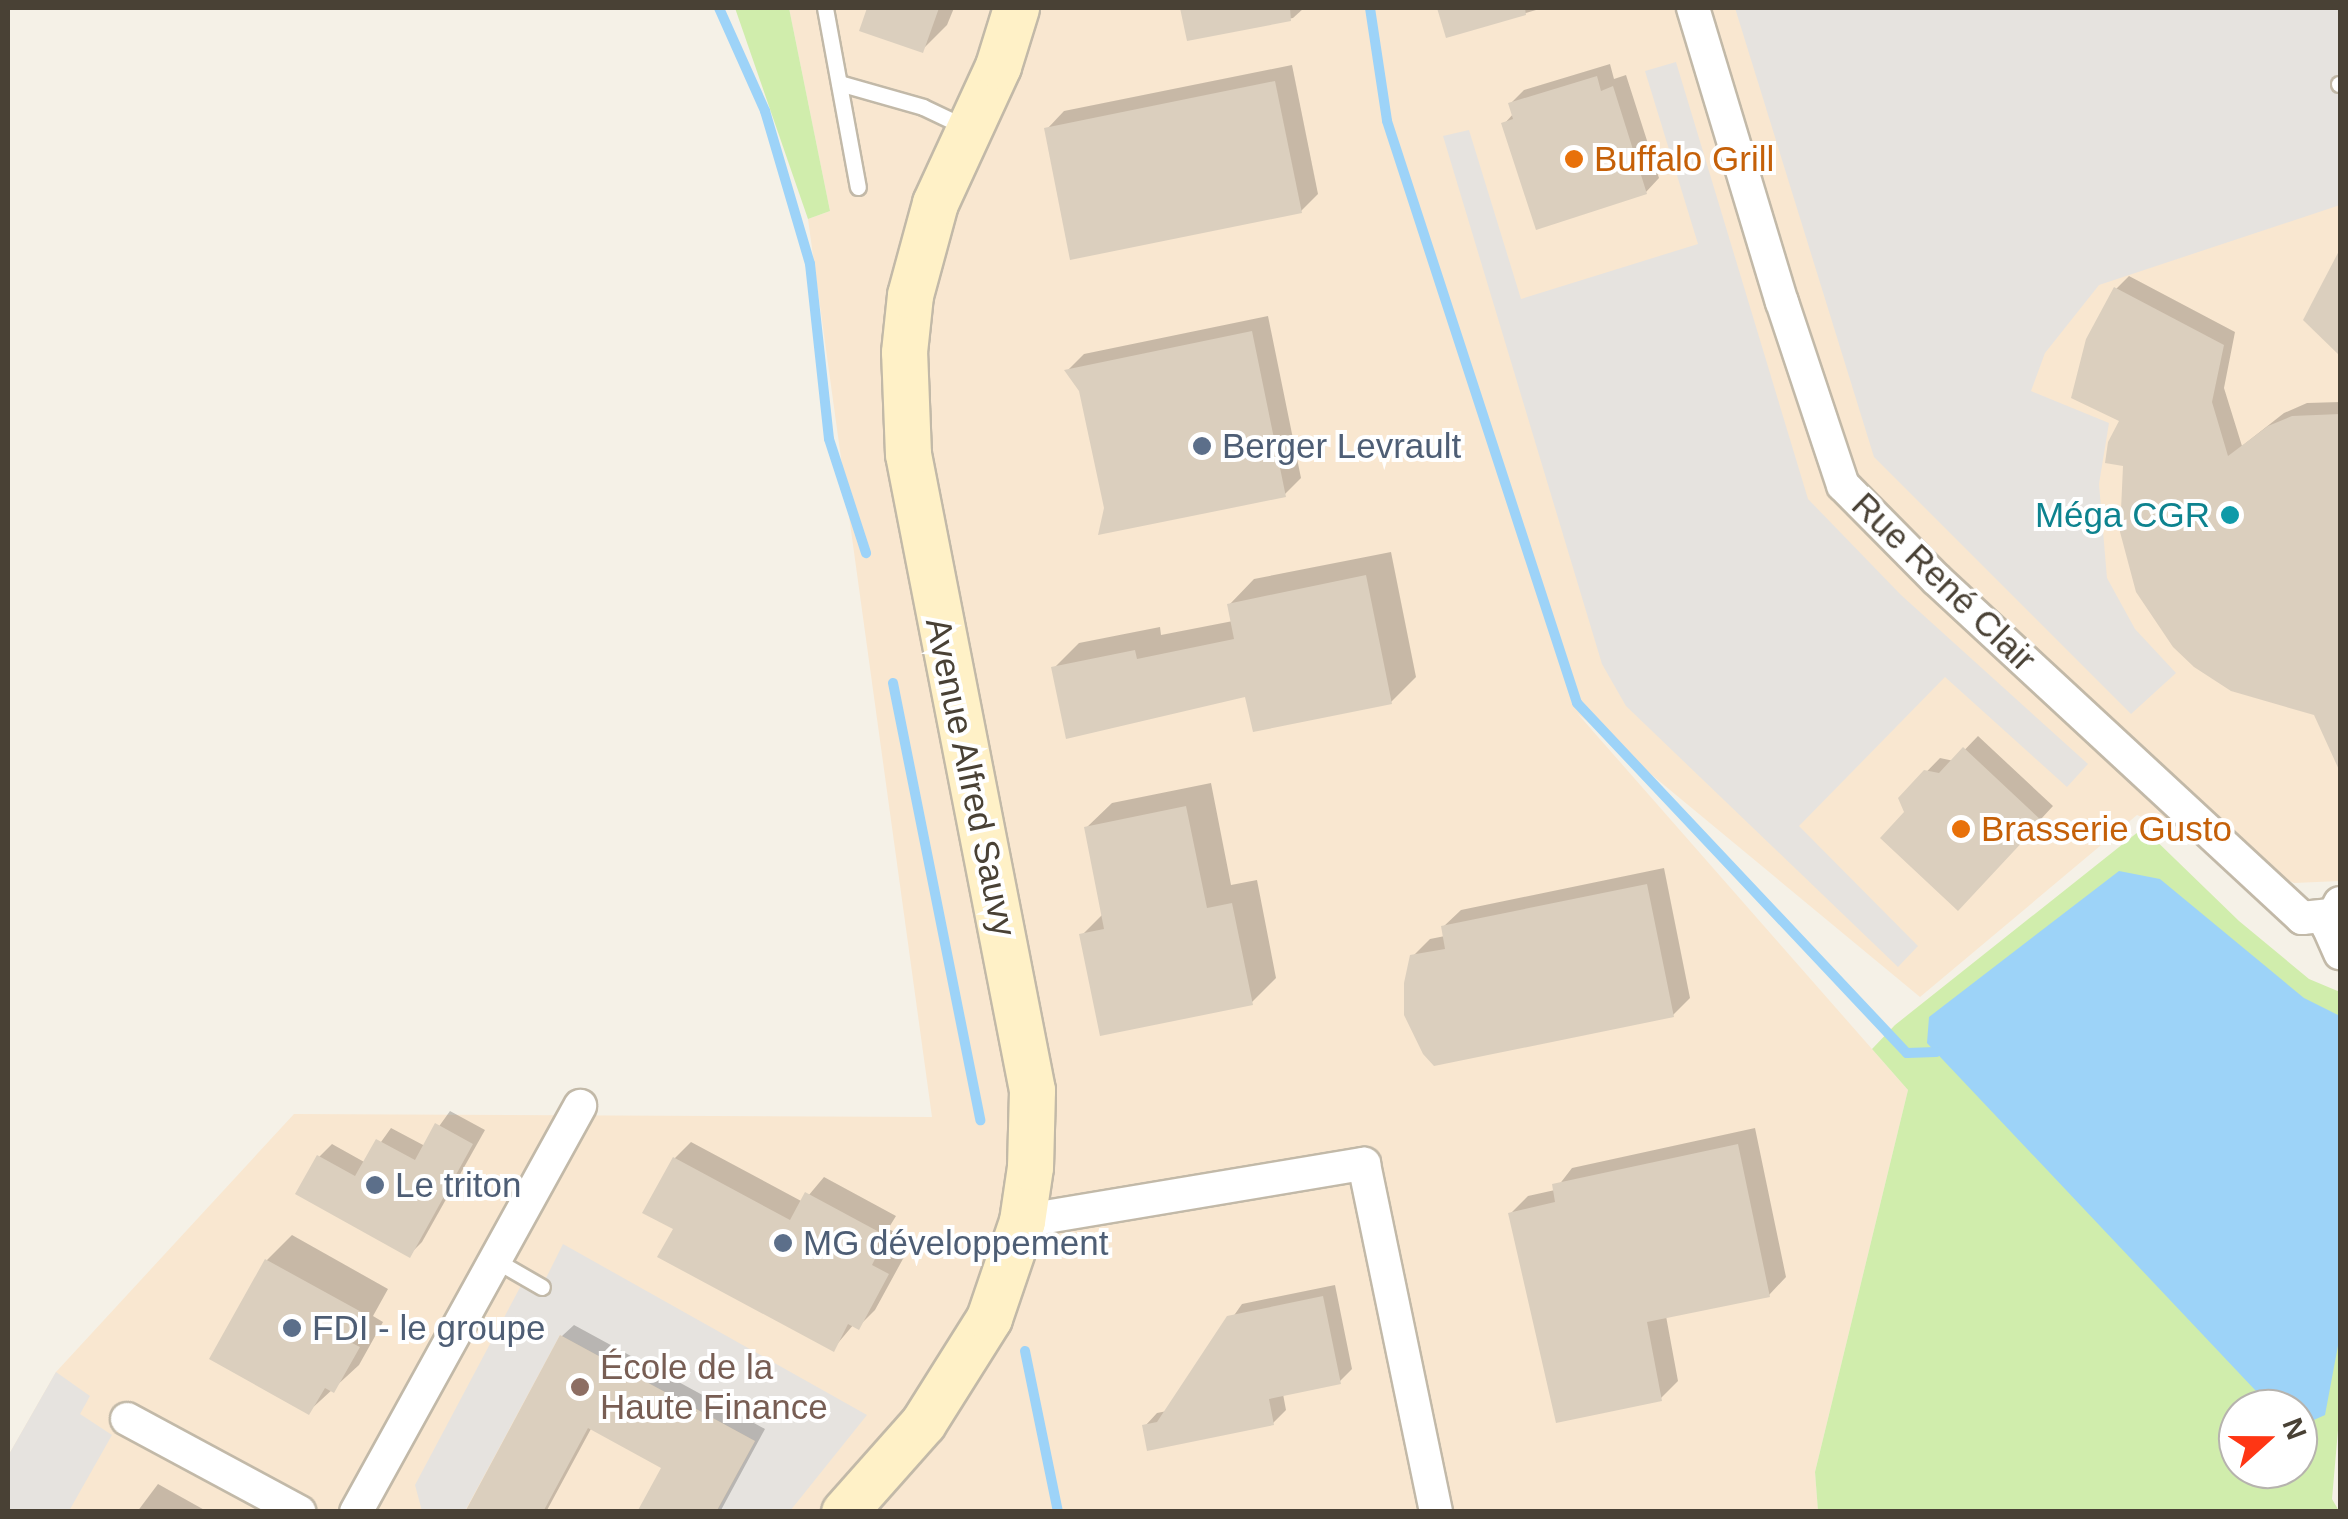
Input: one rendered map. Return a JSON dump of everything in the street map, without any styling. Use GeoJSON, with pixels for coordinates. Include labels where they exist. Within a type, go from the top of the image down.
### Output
{"type":"FeatureCollection","features":[{"type":"Feature","properties":{"kind":"street","name":"Avenue Alfred Sauvy"},"geometry":{"type":"LineString","coordinates":[[844,1512],[923,1423],[989,1318],[1022,1221],[1030,1167],[1032,1090],[1017,997],[914,485],[905,402],[910,295],[936,204],[998,66],[1016,8]]}},
{"type":"Feature","properties":{"kind":"street","name":"Rue René Clair"},"geometry":{"type":"LineString","coordinates":[[1694,8],[1782,302],[1843,485],[1936,578],[2302,918],[2336,909],[2330,937],[2340,954]]}},
{"type":"Feature","properties":{"kind":"street"},"geometry":{"type":"LineString","coordinates":[[356,1512],[580,1106]]}},
{"type":"Feature","properties":{"kind":"street"},"geometry":{"type":"LineString","coordinates":[[1022,1221],[1364,1164],[1436,1512]]}},
{"type":"Feature","properties":{"kind":"street"},"geometry":{"type":"LineString","coordinates":[[126,1419],[300,1512]]}},
{"type":"Feature","properties":{"kind":"lane"},"geometry":{"type":"LineString","coordinates":[[825,8],[858,187]]}},
{"type":"Feature","properties":{"kind":"lane"},"geometry":{"type":"LineString","coordinates":[[839,83],[922,107],[969,129]]}},
{"type":"Feature","properties":{"kind":"lane"},"geometry":{"type":"LineString","coordinates":[[495,1260],[542,1287]]}},
{"type":"Feature","properties":{"kind":"shaded area"},"geometry":{"type":"Polygon","coordinates":[[[789,8],[2340,8],[2340,881],[2294,883],[2137,815],[1920,997],[1577,713],[1908,1090],[1815,1472],[1818,1511],[8,1512],[8,1456],[56,1372],[294,1114],[932,1117],[808,219],[830,211],[789,8]]]}},
{"type":"Feature","properties":{"kind":"shaded area"},"geometry":{"type":"Polygon","coordinates":[[[1735,8],[2340,8],[2340,205],[2099,285],[2045,353],[2031,391],[2109,423],[2099,484],[2107,578],[2135,629],[2176,673],[2131,714],[1874,457],[1735,8]]]}},
{"type":"Feature","properties":{"kind":"shaded area"},"geometry":{"type":"Polygon","coordinates":[[[1676,62],[1808,499],[1901,595],[2088,764],[2067,787],[1945,677],[1799,826],[1918,946],[1898,967],[1626,706],[1602,664],[1443,136],[1469,130],[1521,299],[1698,244],[1645,71],[1676,62]]]}},
{"type":"Feature","properties":{"kind":"shaded area"},"geometry":{"type":"Polygon","coordinates":[[[563,1244],[867,1415],[790,1511],[717,1511],[755,1441],[560,1335],[465,1511],[422,1511],[415,1485],[525,1278],[542,1286],[563,1244]]]}},
{"type":"Feature","properties":{"kind":"shaded area"},"geometry":{"type":"Polygon","coordinates":[[[56,1372],[90,1396],[80,1414],[112,1435],[69,1511],[8,1511],[8,1456],[56,1372]]]}},
{"type":"Feature","properties":{"kind":"green space"},"geometry":{"type":"Polygon","coordinates":[[[735,8],[789,8],[830,211],[808,219],[735,8]]]}},
{"type":"Feature","properties":{"kind":"green space"},"geometry":{"type":"Polygon","coordinates":[[[2143,828],[2239,921],[2309,979],[2340,992],[2340,1407],[2332,1499],[2339,1511],[1818,1511],[1815,1472],[1908,1090],[1872,1049],[1895,1025],[2143,828]]]}},
{"type":"Feature","properties":{"kind":"water"},"geometry":{"type":"Polygon","coordinates":[[[2119,871],[2160,879],[2304,998],[2340,1016],[2340,1335],[2325,1415],[2318,1418],[2318,1389],[2254,1389],[1927,1043],[1929,1017],[2119,871]]]}},
{"type":"Feature","properties":{"kind":"building"},"geometry":{"type":"Polygon","coordinates":[[[867,8],[939,8],[923,53],[859,31],[867,8]]]}},
{"type":"Feature","properties":{"kind":"building"},"geometry":{"type":"Polygon","coordinates":[[[1180,8],[1290,8],[1291,21],[1187,41],[1180,8]]]}},
{"type":"Feature","properties":{"kind":"building"},"geometry":{"type":"Polygon","coordinates":[[[1437,8],[1525,8],[1526,15],[1446,38],[1437,8]]]}},
{"type":"Feature","properties":{"kind":"building","name":"Buffalo Grill"},"geometry":{"type":"Polygon","coordinates":[[[1597,76],[1601,91],[1613,86],[1647,194],[1536,230],[1501,123],[1513,119],[1508,103],[1597,76]]]}},
{"type":"Feature","properties":{"kind":"building"},"geometry":{"type":"Polygon","coordinates":[[[1275,81],[1302,213],[1070,260],[1044,128],[1275,81]]]}},
{"type":"Feature","properties":{"kind":"building"},"geometry":{"type":"Polygon","coordinates":[[[2340,249],[2340,356],[2303,320],[2340,249]]]}},
{"type":"Feature","properties":{"kind":"building","name":"Méga CGR"},"geometry":{"type":"Polygon","coordinates":[[[2114,287],[2224,345],[2212,402],[2228,456],[2268,426],[2292,416],[2340,414],[2340,772],[2314,715],[2231,691],[2194,667],[2173,647],[2136,592],[2120,532],[2123,466],[2105,463],[2108,442],[2119,421],[2071,398],[2086,339],[2114,287]]]}},
{"type":"Feature","properties":{"kind":"building","name":"Berger Levrault"},"geometry":{"type":"Polygon","coordinates":[[[1252,331],[1286,497],[1098,535],[1104,508],[1079,391],[1064,370],[1252,331]]]}},
{"type":"Feature","properties":{"kind":"building"},"geometry":{"type":"Polygon","coordinates":[[[1366,575],[1392,704],[1253,732],[1245,697],[1066,739],[1051,667],[1135,650],[1137,659],[1234,639],[1227,604],[1366,575]]]}},
{"type":"Feature","properties":{"kind":"building","name":"Brasserie Gusto"},"geometry":{"type":"Polygon","coordinates":[[[1963,747],[2042,821],[1958,911],[1880,838],[1904,812],[1898,798],[1924,770],[1939,773],[1963,747]]]}},
{"type":"Feature","properties":{"kind":"building"},"geometry":{"type":"Polygon","coordinates":[[[1186,806],[1207,908],[1232,903],[1253,1005],[1100,1036],[1079,934],[1104,929],[1084,827],[1186,806]]]}},
{"type":"Feature","properties":{"kind":"building"},"geometry":{"type":"Polygon","coordinates":[[[1647,884],[1674,1017],[1434,1066],[1423,1054],[1404,1015],[1404,983],[1410,955],[1445,949],[1441,926],[1647,884]]]}},
{"type":"Feature","properties":{"kind":"building","name":"Le triton"},"geometry":{"type":"Polygon","coordinates":[[[435,1123],[473,1144],[410,1258],[295,1194],[317,1155],[355,1176],[376,1139],[415,1160],[435,1123]]]}},
{"type":"Feature","properties":{"kind":"building"},"geometry":{"type":"Polygon","coordinates":[[[1738,1144],[1770,1297],[1647,1322],[1662,1401],[1556,1423],[1508,1213],[1555,1202],[1552,1184],[1738,1144]]]}},
{"type":"Feature","properties":{"kind":"building","name":"MG développement"},"geometry":{"type":"Polygon","coordinates":[[[673,1157],[790,1220],[805,1192],[881,1233],[874,1246],[880,1249],[872,1265],[889,1274],[859,1330],[848,1324],[834,1352],[657,1257],[673,1229],[642,1213],[673,1157]]]}},
{"type":"Feature","properties":{"kind":"building","name":"FDI - le groupe"},"geometry":{"type":"Polygon","coordinates":[[[265,1259],[365,1314],[350,1342],[360,1347],[334,1393],[325,1388],[309,1415],[209,1359],[265,1259]]]}},
{"type":"Feature","properties":{"kind":"building"},"geometry":{"type":"Polygon","coordinates":[[[1323,1296],[1341,1384],[1269,1399],[1274,1425],[1147,1451],[1142,1425],[1157,1422],[1227,1316],[1323,1296]]]}},
{"type":"Feature","properties":{"kind":"building"},"geometry":{"type":"Polygon","coordinates":[[[560,1335],[755,1441],[716,1512],[637,1512],[661,1468],[588,1428],[543,1512],[465,1512],[560,1335]]]}},
{"type":"Feature","properties":{"kind":"waterway"},"geometry":{"type":"LineString","coordinates":[[719,8],[765,111],[810,264],[829,439],[866,553]]}},
{"type":"Feature","properties":{"kind":"waterway"},"geometry":{"type":"LineString","coordinates":[[1370,8],[1387,121],[1577,703],[1907,1053],[1936,1052]]}},
{"type":"Feature","properties":{"kind":"waterway"},"geometry":{"type":"LineString","coordinates":[[893,683],[980,1120]]}},
{"type":"Feature","properties":{"kind":"waterway"},"geometry":{"type":"LineString","coordinates":[[1025,1351],[1058,1512]]}},
{"type":"Feature","properties":{"kind":"place","name":"Buffalo Grill"},"geometry":{"type":"Point","coordinates":[1574,159]}},
{"type":"Feature","properties":{"kind":"place","name":"Berger Levrault"},"geometry":{"type":"Point","coordinates":[1202,446]}},
{"type":"Feature","properties":{"kind":"place","name":"Méga CGR"},"geometry":{"type":"Point","coordinates":[2230,515]}},
{"type":"Feature","properties":{"kind":"place","name":"Brasserie Gusto"},"geometry":{"type":"Point","coordinates":[1961,829]}},
{"type":"Feature","properties":{"kind":"place","name":"Le triton"},"geometry":{"type":"Point","coordinates":[375,1185]}},
{"type":"Feature","properties":{"kind":"place","name":"MG développement"},"geometry":{"type":"Point","coordinates":[783,1243]}},
{"type":"Feature","properties":{"kind":"place","name":"FDI - le groupe"},"geometry":{"type":"Point","coordinates":[292,1328]}},
{"type":"Feature","properties":{"kind":"place","name":"École de la Haute Finance"},"geometry":{"type":"Point","coordinates":[580,1387]}}]}
